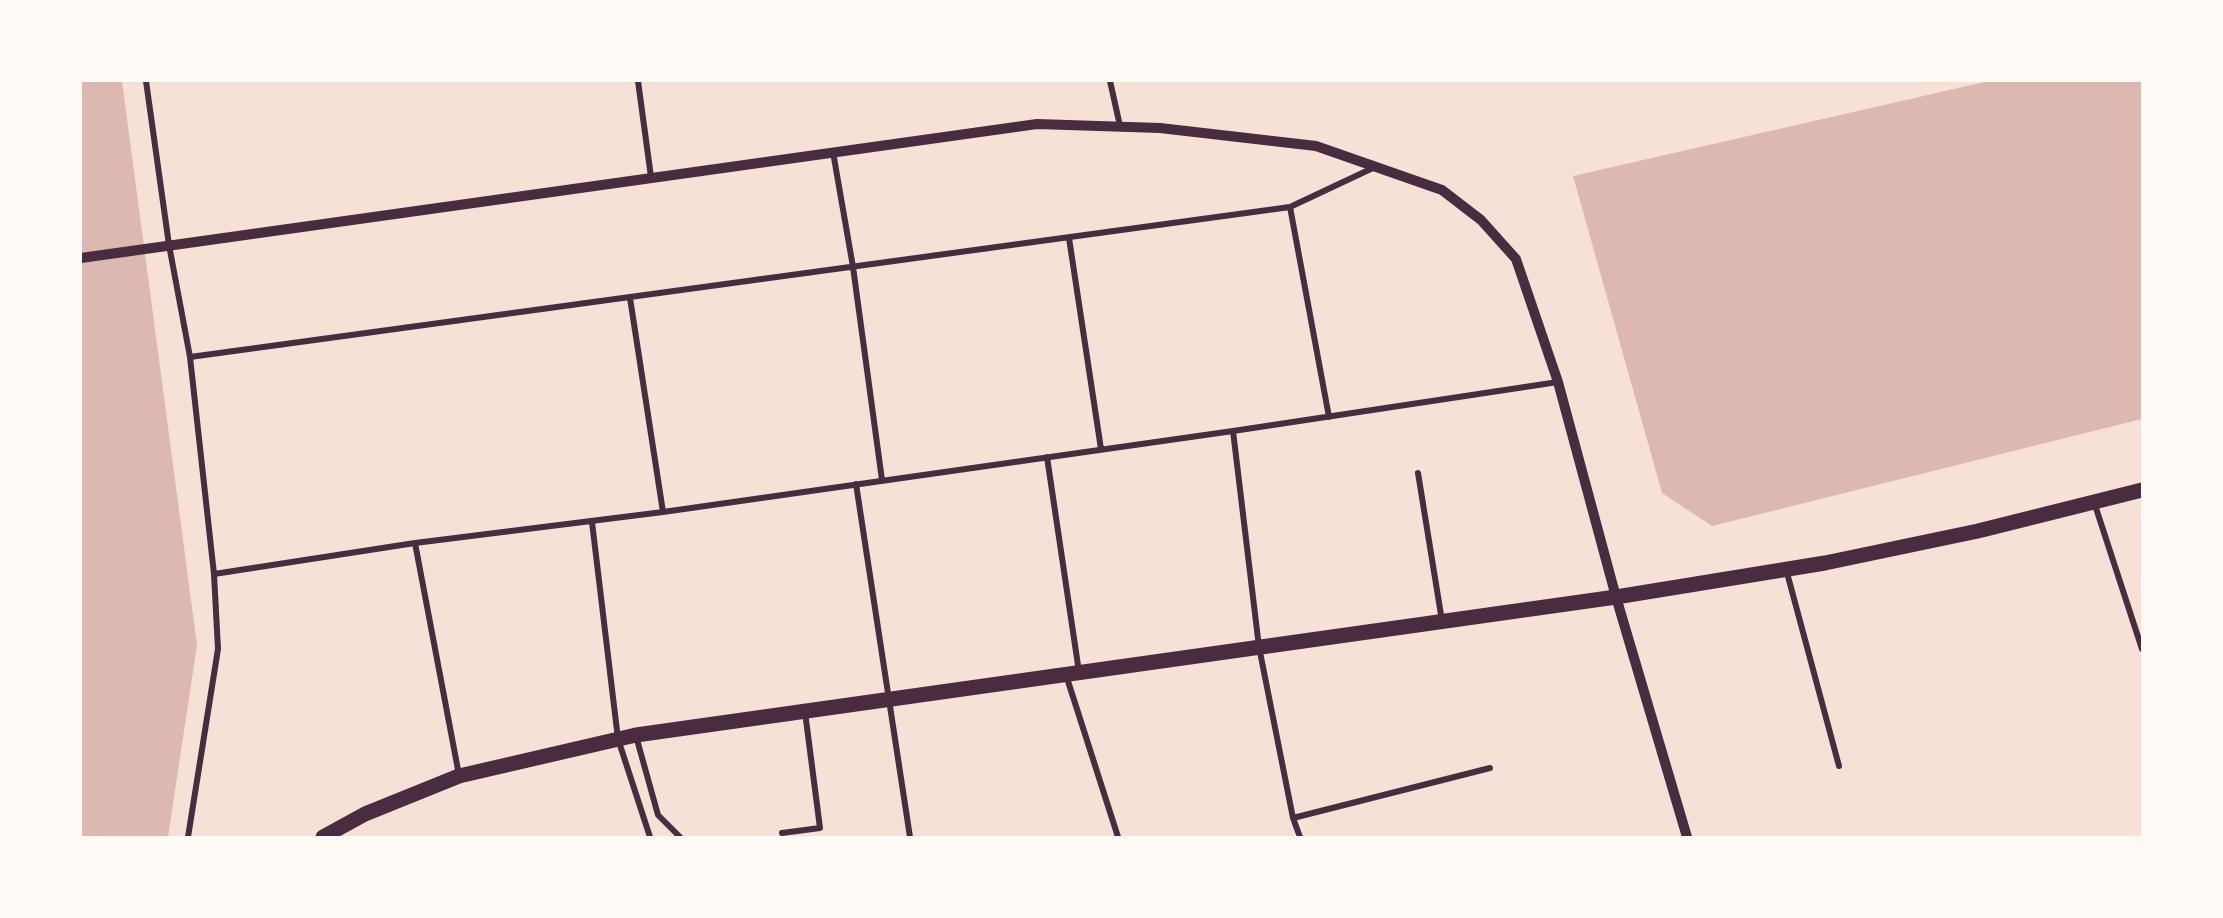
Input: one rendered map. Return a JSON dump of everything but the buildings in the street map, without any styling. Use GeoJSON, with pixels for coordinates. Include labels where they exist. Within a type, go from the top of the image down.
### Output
{"type":"FeatureCollection","features":[{"type":"Feature","properties":{"kind":"main road"},"geometry":{"type":"LineString","coordinates":[[323,837],[366,814],[459,776],[636,735],[1616,597],[1786,569],[1978,531],[2142,490]]}},
{"type":"Feature","properties":{"kind":"street"},"geometry":{"type":"LineString","coordinates":[[146,81],[169,245],[190,357],[214,574],[218,649],[188,837]]}},
{"type":"Feature","properties":{"kind":"street"},"geometry":{"type":"LineString","coordinates":[[638,81],[651,177]]}},
{"type":"Feature","properties":{"kind":"street"},"geometry":{"type":"LineString","coordinates":[[1110,81],[1120,126]]}},
{"type":"Feature","properties":{"kind":"street"},"geometry":{"type":"LineString","coordinates":[[81,258],[1037,124],[1160,128],[1317,146],[1442,190],[1481,220],[1516,259],[1557,382],[1616,597],[1687,837]]}},
{"type":"Feature","properties":{"kind":"street"},"geometry":{"type":"LineString","coordinates":[[833,152],[853,267],[882,480]]}},
{"type":"Feature","properties":{"kind":"street"},"geometry":{"type":"LineString","coordinates":[[190,357],[1290,207],[1376,167]]}},
{"type":"Feature","properties":{"kind":"street"},"geometry":{"type":"LineString","coordinates":[[1290,207],[1329,417]]}},
{"type":"Feature","properties":{"kind":"street"},"geometry":{"type":"LineString","coordinates":[[1069,238],[1101,449]]}},
{"type":"Feature","properties":{"kind":"street"},"geometry":{"type":"LineString","coordinates":[[630,298],[663,512]]}},
{"type":"Feature","properties":{"kind":"street"},"geometry":{"type":"LineString","coordinates":[[214,574],[415,543],[592,522],[1233,431],[1557,382]]}},
{"type":"Feature","properties":{"kind":"street"},"geometry":{"type":"LineString","coordinates":[[1233,431],[1259,647],[1293,818],[1300,837]]}},
{"type":"Feature","properties":{"kind":"street"},"geometry":{"type":"LineString","coordinates":[[1047,457],[1072,673],[1118,837]]}},
{"type":"Feature","properties":{"kind":"street"},"geometry":{"type":"LineString","coordinates":[[1418,473],[1442,621]]}},
{"type":"Feature","properties":{"kind":"street"},"geometry":{"type":"LineString","coordinates":[[856,484],[910,837]]}},
{"type":"Feature","properties":{"kind":"street"},"geometry":{"type":"LineString","coordinates":[[2094,502],[2142,649]]}},
{"type":"Feature","properties":{"kind":"street"},"geometry":{"type":"LineString","coordinates":[[592,522],[618,740],[650,837]]}},
{"type":"Feature","properties":{"kind":"street"},"geometry":{"type":"LineString","coordinates":[[415,543],[459,776]]}},
{"type":"Feature","properties":{"kind":"street"},"geometry":{"type":"LineString","coordinates":[[1786,569],[1839,766]]}},
{"type":"Feature","properties":{"kind":"street"},"geometry":{"type":"LineString","coordinates":[[782,833],[820,828],[805,711]]}},
{"type":"Feature","properties":{"kind":"street"},"geometry":{"type":"LineString","coordinates":[[636,735],[658,814],[680,837]]}},
{"type":"Feature","properties":{"kind":"street"},"geometry":{"type":"LineString","coordinates":[[1293,818],[1490,768]]}},
{"type":"Feature","properties":{"kind":"shaded area"},"geometry":{"type":"Polygon","coordinates":[[[81,81],[122,81],[197,645],[168,837],[81,837],[81,81]]]}},
{"type":"Feature","properties":{"kind":"shaded area"},"geometry":{"type":"Polygon","coordinates":[[[1989,81],[2142,81],[2142,419],[1712,526],[1662,493],[1573,176],[1989,81]]]}}]}
